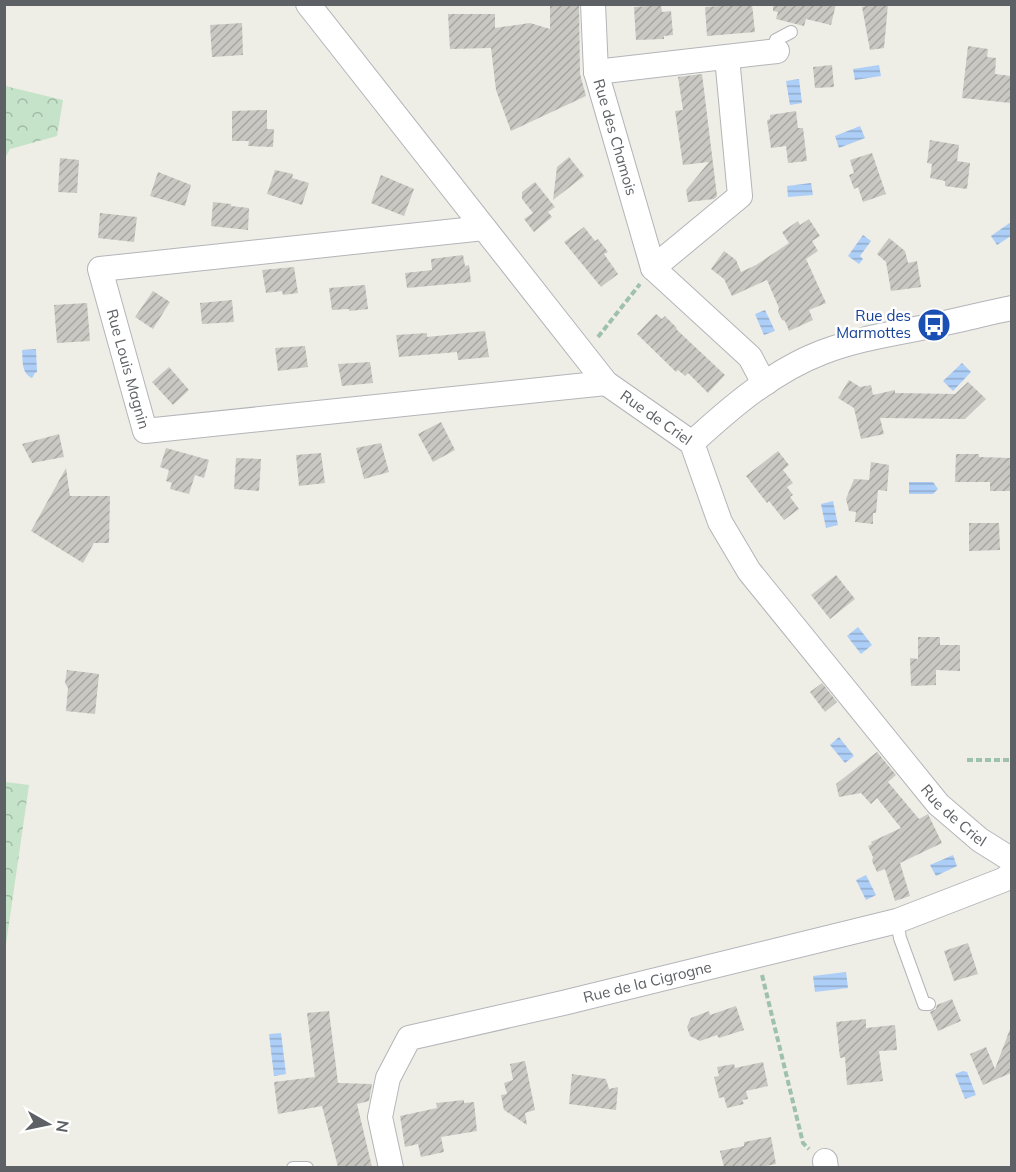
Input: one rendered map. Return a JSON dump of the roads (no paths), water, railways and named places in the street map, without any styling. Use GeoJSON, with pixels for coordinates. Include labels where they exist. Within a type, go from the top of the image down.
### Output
{"type":"FeatureCollection","features":[{"type":"Feature","properties":{"kind":"street","name":"Rue de Criel"},"geometry":{"type":"LineString","coordinates":[[308,4],[606,383],[692,443],[720,522],[749,571],[938,804],[981,840],[1011,860]]}},
{"type":"Feature","properties":{"kind":"street","name":"Rue des Chamois"},"geometry":{"type":"LineString","coordinates":[[593,4],[596,72],[653,268]]}},
{"type":"Feature","properties":{"kind":"street"},"geometry":{"type":"LineString","coordinates":[[596,72],[777,51]]}},
{"type":"Feature","properties":{"kind":"street"},"geometry":{"type":"LineString","coordinates":[[727,57],[740,196],[653,268],[750,357],[766,382]]}},
{"type":"Feature","properties":{"kind":"street","name":"Rue Louis Magnin"},"geometry":{"type":"LineString","coordinates":[[484,228],[100,269],[145,431],[606,383]]}},
{"type":"Feature","properties":{"kind":"street"},"geometry":{"type":"LineString","coordinates":[[692,443],[718,419],[766,382],[824,351],[882,335],[1011,308]]}},
{"type":"Feature","properties":{"kind":"street","name":"Rue de la Cigrogne"},"geometry":{"type":"LineString","coordinates":[[391,1167],[380,1117],[388,1078],[409,1038],[897,921],[1003,880],[1011,874]]}},
{"type":"Feature","properties":{"kind":"lane"},"geometry":{"type":"LineString","coordinates":[[777,51],[776,40],[791,32]]}},
{"type":"Feature","properties":{"kind":"lane"},"geometry":{"type":"LineString","coordinates":[[897,921],[900,938],[924,1004],[929,1004]]}},
{"type":"Feature","properties":{"kind":"lane"},"geometry":{"type":"LineString","coordinates":[[293,1167],[307,1167]]}},
{"type":"Feature","properties":{"kind":"water"},"geometry":{"type":"Polygon","coordinates":[[[879,65],[881,76],[855,80],[853,69],[879,65]]]}},
{"type":"Feature","properties":{"kind":"water"},"geometry":{"type":"Polygon","coordinates":[[[799,79],[802,103],[790,105],[786,81],[799,79]]]}},
{"type":"Feature","properties":{"kind":"water"},"geometry":{"type":"Polygon","coordinates":[[[860,126],[865,138],[839,148],[835,136],[860,126]]]}},
{"type":"Feature","properties":{"kind":"water"},"geometry":{"type":"Polygon","coordinates":[[[811,183],[813,195],[788,197],[787,186],[811,183]]]}},
{"type":"Feature","properties":{"kind":"water"},"geometry":{"type":"Polygon","coordinates":[[[1011,222],[1011,236],[997,245],[991,236],[1011,222]]]}},
{"type":"Feature","properties":{"kind":"water"},"geometry":{"type":"Polygon","coordinates":[[[863,235],[871,241],[860,256],[863,259],[859,264],[848,256],[863,235]]]}},
{"type":"Feature","properties":{"kind":"water"},"geometry":{"type":"Polygon","coordinates":[[[765,310],[775,331],[764,335],[755,314],[765,310]]]}},
{"type":"Feature","properties":{"kind":"water"},"geometry":{"type":"Polygon","coordinates":[[[36,349],[37,372],[32,378],[24,370],[22,350],[36,349]]]}},
{"type":"Feature","properties":{"kind":"water"},"geometry":{"type":"Polygon","coordinates":[[[962,363],[971,372],[953,391],[943,381],[962,363]]]}},
{"type":"Feature","properties":{"kind":"water"},"geometry":{"type":"Polygon","coordinates":[[[909,482],[933,482],[938,489],[933,494],[909,494],[909,482]]]}},
{"type":"Feature","properties":{"kind":"water"},"geometry":{"type":"Polygon","coordinates":[[[833,501],[838,525],[826,528],[821,504],[833,501]]]}},
{"type":"Feature","properties":{"kind":"water"},"geometry":{"type":"Polygon","coordinates":[[[858,627],[872,645],[861,654],[847,636],[858,627]]]}},
{"type":"Feature","properties":{"kind":"water"},"geometry":{"type":"Polygon","coordinates":[[[839,737],[854,756],[845,763],[830,745],[839,737]]]}},
{"type":"Feature","properties":{"kind":"water"},"geometry":{"type":"Polygon","coordinates":[[[953,855],[957,866],[936,876],[930,865],[953,855]]]}},
{"type":"Feature","properties":{"kind":"water"},"geometry":{"type":"Polygon","coordinates":[[[866,875],[876,895],[866,900],[856,880],[866,875]]]}},
{"type":"Feature","properties":{"kind":"water"},"geometry":{"type":"Polygon","coordinates":[[[846,972],[848,988],[815,992],[813,976],[846,972]]]}},
{"type":"Feature","properties":{"kind":"water"},"geometry":{"type":"Polygon","coordinates":[[[281,1033],[286,1074],[274,1076],[269,1034],[281,1033]]]}},
{"type":"Feature","properties":{"kind":"water"},"geometry":{"type":"Polygon","coordinates":[[[967,1072],[976,1095],[965,1099],[955,1074],[967,1072]]]}},
{"type":"Feature","properties":{"kind":"place","name":"Rue des Marmottes"},"geometry":{"type":"Point","coordinates":[934,325]}}]}
